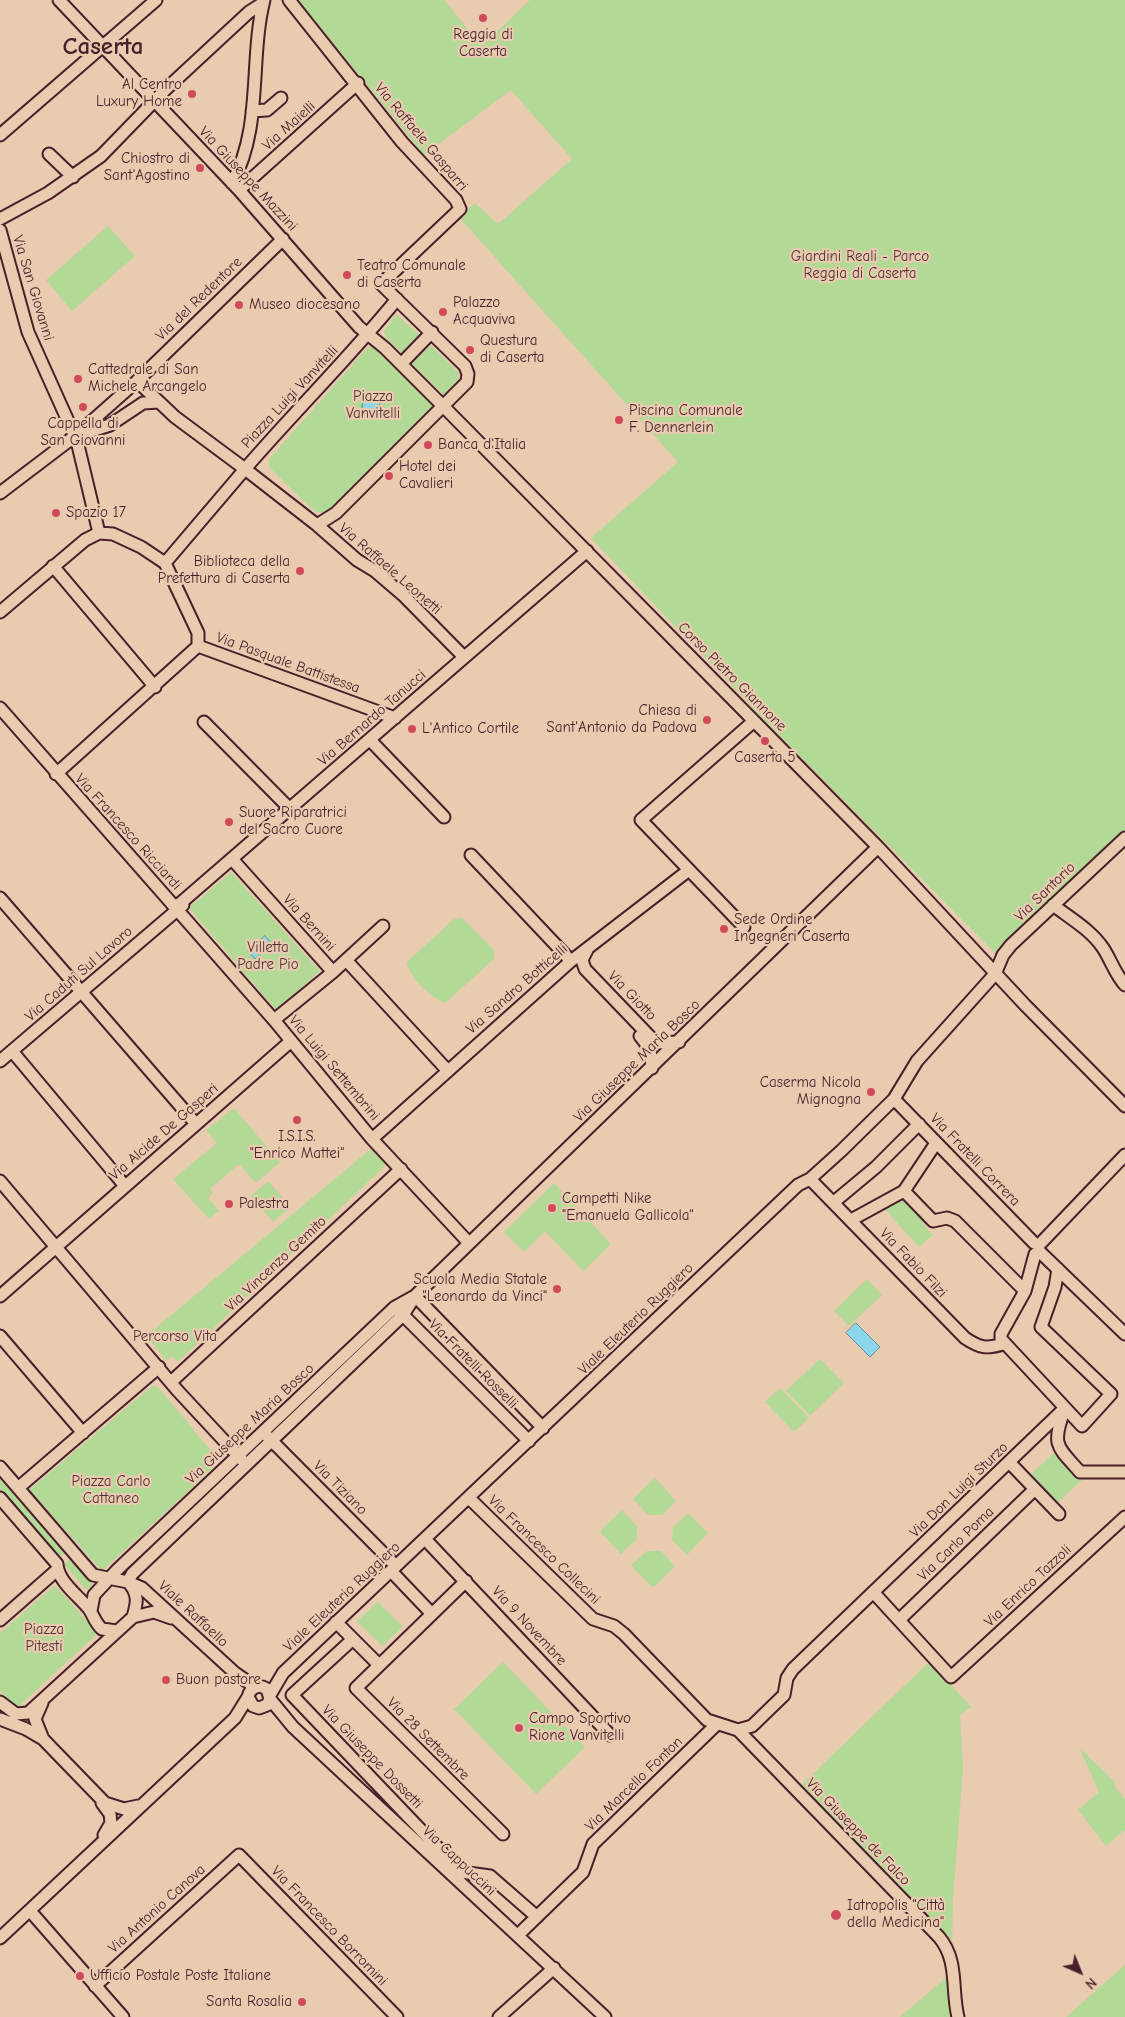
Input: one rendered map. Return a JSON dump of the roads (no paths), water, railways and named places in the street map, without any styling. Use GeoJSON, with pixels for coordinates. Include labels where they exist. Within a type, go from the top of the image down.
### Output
{"type":"FeatureCollection","features":[{"type":"Feature","properties":{"kind":"street","name":"Via Giuseppe Mazzini"},"geometry":{"type":"LineString","coordinates":[[59,0],[103,46],[150,105],[235,186],[366,336]]}},
{"type":"Feature","properties":{"kind":"street"},"geometry":{"type":"LineString","coordinates":[[0,135],[156,0]]}},
{"type":"Feature","properties":{"kind":"street","name":"Via Raffaele Gasparri"},"geometry":{"type":"LineString","coordinates":[[289,0],[358,83],[402,142],[456,200],[460,209],[381,284],[397,299]]}},
{"type":"Feature","properties":{"kind":"street"},"geometry":{"type":"LineString","coordinates":[[235,186],[244,158],[252,111],[263,2]]}},
{"type":"Feature","properties":{"kind":"street"},"geometry":{"type":"LineString","coordinates":[[0,220],[72,177],[101,156],[150,105],[249,12],[263,2]]}},
{"type":"Feature","properties":{"kind":"street"},"geometry":{"type":"LineString","coordinates":[[259,38],[269,49]]}},
{"type":"Feature","properties":{"kind":"street","name":"Via Maielli"},"geometry":{"type":"LineString","coordinates":[[235,186],[358,83]]}},
{"type":"Feature","properties":{"kind":"street"},"geometry":{"type":"LineString","coordinates":[[252,111],[267,110],[281,98]]}},
{"type":"Feature","properties":{"kind":"street"},"geometry":{"type":"LineString","coordinates":[[49,154],[72,177]]}},
{"type":"Feature","properties":{"kind":"street","name":"Via San Giovanni"},"geometry":{"type":"LineString","coordinates":[[0,234],[28,332],[75,436],[99,533]]}},
{"type":"Feature","properties":{"kind":"street","name":"Via del Redentore"},"geometry":{"type":"LineString","coordinates":[[0,493],[75,436],[137,381],[283,239]]}},
{"type":"Feature","properties":{"kind":"street"},"geometry":{"type":"LineString","coordinates":[[318,525],[336,513],[467,382],[468,374],[465,366],[397,299]]}},
{"type":"Feature","properties":{"kind":"street","name":"Piazza Luigi Vanvitelli"},"geometry":{"type":"LineString","coordinates":[[318,525],[245,469],[366,336],[397,299]]}},
{"type":"Feature","properties":{"kind":"street"},"geometry":{"type":"LineString","coordinates":[[401,364],[432,332]]}},
{"type":"Feature","properties":{"kind":"street"},"geometry":{"type":"LineString","coordinates":[[366,336],[401,364],[443,406]]}},
{"type":"Feature","properties":{"kind":"street"},"geometry":{"type":"LineString","coordinates":[[137,381],[156,400],[245,469],[165,563]]}},
{"type":"Feature","properties":{"kind":"street"},"geometry":{"type":"LineString","coordinates":[[75,436],[110,425],[143,403],[156,400]]}},
{"type":"Feature","properties":{"kind":"street","name":"Corso Pietro Giannone"},"geometry":{"type":"LineString","coordinates":[[443,406],[878,847],[995,974],[1125,1106]]}},
{"type":"Feature","properties":{"kind":"street","name":"Via Raffaele Leonetti"},"geometry":{"type":"LineString","coordinates":[[318,525],[357,560],[403,595],[464,657]]}},
{"type":"Feature","properties":{"kind":"street"},"geometry":{"type":"LineString","coordinates":[[0,612],[84,540],[99,533],[113,534],[141,547],[165,563],[198,633],[198,646],[56,774]]}},
{"type":"Feature","properties":{"kind":"street","name":"Via Bernardo Tanucci"},"geometry":{"type":"LineString","coordinates":[[177,908],[587,551]]}},
{"type":"Feature","properties":{"kind":"street"},"geometry":{"type":"LineString","coordinates":[[53,566],[155,686]]}},
{"type":"Feature","properties":{"kind":"street","name":"Via Pasquale Battistessa"},"geometry":{"type":"LineString","coordinates":[[198,646],[395,718]]}},
{"type":"Feature","properties":{"kind":"street","name":"Via Francesco Ricciardi"},"geometry":{"type":"LineString","coordinates":[[0,708],[56,774],[177,908]]}},
{"type":"Feature","properties":{"kind":"street"},"geometry":{"type":"LineString","coordinates":[[744,927],[641,820],[754,721]]}},
{"type":"Feature","properties":{"kind":"street"},"geometry":{"type":"LineString","coordinates":[[204,722],[290,809]]}},
{"type":"Feature","properties":{"kind":"street"},"geometry":{"type":"LineString","coordinates":[[370,740],[444,817]]}},
{"type":"Feature","properties":{"kind":"street","name":"Via Santorio"},"geometry":{"type":"LineString","coordinates":[[995,974],[1003,955],[1125,838]]}},
{"type":"Feature","properties":{"kind":"street","name":"Via Giuseppe Maria Bosco"},"geometry":{"type":"LineString","coordinates":[[109,1579],[262,1432],[415,1296],[878,847]]}},
{"type":"Feature","properties":{"kind":"street","name":"Via Giotto"},"geometry":{"type":"LineString","coordinates":[[471,855],[568,964],[579,973],[645,1042],[650,1049],[652,1068]]}},
{"type":"Feature","properties":{"kind":"street","name":"Via Bernini"},"geometry":{"type":"LineString","coordinates":[[233,860],[333,972],[346,960],[445,1069]]}},
{"type":"Feature","properties":{"kind":"street","name":"Via Sandro Botticelli"},"geometry":{"type":"LineString","coordinates":[[370,1136],[568,964],[689,870]]}},
{"type":"Feature","properties":{"kind":"street"},"geometry":{"type":"LineString","coordinates":[[0,898],[196,1124]]}},
{"type":"Feature","properties":{"kind":"street"},"geometry":{"type":"LineString","coordinates":[[1053,905],[1084,927],[1102,947],[1119,978],[1125,985]]}},
{"type":"Feature","properties":{"kind":"street","name":"Via Caduti Sul Lavoro"},"geometry":{"type":"LineString","coordinates":[[0,1061],[177,908]]}},
{"type":"Feature","properties":{"kind":"street","name":"Via Luigi Settembrini"},"geometry":{"type":"LineString","coordinates":[[177,908],[274,1020],[370,1136],[469,1243]]}},
{"type":"Feature","properties":{"kind":"street"},"geometry":{"type":"LineString","coordinates":[[346,960],[383,926]]}},
{"type":"Feature","properties":{"kind":"street","name":"Via Giotto"},"geometry":{"type":"LineString","coordinates":[[588,948],[582,960],[585,969],[643,1030],[656,1043],[679,1042]]}},
{"type":"Feature","properties":{"kind":"street"},"geometry":{"type":"LineString","coordinates":[[274,1020],[333,972]]}},
{"type":"Feature","properties":{"kind":"street","name":"Viale Eleuterio Ruggiero"},"geometry":{"type":"LineString","coordinates":[[1,1936],[31,1912],[234,1718],[253,1691],[283,1673],[791,1192],[810,1179],[894,1099],[917,1061],[995,974]]}},
{"type":"Feature","properties":{"kind":"street","name":"Via Alcide De Gasperi"},"geometry":{"type":"LineString","coordinates":[[0,1296],[291,1041]]}},
{"type":"Feature","properties":{"kind":"street"},"geometry":{"type":"LineString","coordinates":[[12,1051],[125,1186]]}},
{"type":"Feature","properties":{"kind":"street","name":"Via Fratelli Correra"},"geometry":{"type":"LineString","coordinates":[[894,1099],[1037,1248],[1125,1334]]}},
{"type":"Feature","properties":{"kind":"street"},"geometry":{"type":"LineString","coordinates":[[834,1202],[876,1167],[919,1124]]}},
{"type":"Feature","properties":{"kind":"street"},"geometry":{"type":"LineString","coordinates":[[851,1220],[904,1191],[936,1143]]}},
{"type":"Feature","properties":{"kind":"street"},"geometry":{"type":"LineString","coordinates":[[1058,1269],[1055,1287],[1041,1327],[1111,1394],[1082,1426],[1003,1344],[1001,1334],[1026,1291],[1037,1248],[1125,1155]]}},
{"type":"Feature","properties":{"kind":"street","name":"Via Vincenzo Gemito"},"geometry":{"type":"LineString","coordinates":[[171,1382],[401,1169]]}},
{"type":"Feature","properties":{"kind":"street","name":"Via Fabio Filzi"},"geometry":{"type":"LineString","coordinates":[[810,1179],[965,1338],[980,1348],[989,1348],[1003,1344]]}},
{"type":"Feature","properties":{"kind":"street"},"geometry":{"type":"LineString","coordinates":[[0,1181],[171,1382],[247,1465]]}},
{"type":"Feature","properties":{"kind":"street"},"geometry":{"type":"LineString","coordinates":[[904,1191],[933,1221],[947,1218],[955,1221],[1026,1291]]}},
{"type":"Feature","properties":{"kind":"street","name":"Via Fratelli Rosselli"},"geometry":{"type":"LineString","coordinates":[[415,1296],[543,1428]]}},
{"type":"Feature","properties":{"kind":"street","name":"Via Giuseppe Maria Bosco"},"geometry":{"type":"LineString","coordinates":[[128,1582],[132,1574],[247,1465],[399,1311]]}},
{"type":"Feature","properties":{"kind":"street","name":"Via Fratelli Rosselli"},"geometry":{"type":"LineString","coordinates":[[399,1311],[529,1441]]}},
{"type":"Feature","properties":{"kind":"street"},"geometry":{"type":"LineString","coordinates":[[0,1336],[83,1433]]}},
{"type":"Feature","properties":{"kind":"street"},"geometry":{"type":"LineString","coordinates":[[18,1488],[159,1367]]}},
{"type":"Feature","properties":{"kind":"street"},"geometry":{"type":"LineString","coordinates":[[1065,1408],[1057,1431],[1059,1449],[1080,1472],[1125,1472]]}},
{"type":"Feature","properties":{"kind":"street","name":"Via Don Luigi Sturzo"},"geometry":{"type":"LineString","coordinates":[[738,1730],[752,1726],[784,1695],[787,1678],[794,1669],[1065,1408]]}},
{"type":"Feature","properties":{"kind":"street","name":"Via Tiziano"},"geometry":{"type":"LineString","coordinates":[[262,1432],[393,1569],[432,1614]]}},
{"type":"Feature","properties":{"kind":"street"},"geometry":{"type":"LineString","coordinates":[[1009,1462],[1058,1514]]}},
{"type":"Feature","properties":{"kind":"street"},"geometry":{"type":"LineString","coordinates":[[0,1467],[94,1575],[128,1582],[136,1591],[137,1597],[133,1617]]}},
{"type":"Feature","properties":{"kind":"street","name":"Via Carlo Poma"},"geometry":{"type":"LineString","coordinates":[[899,1620],[1035,1489]]}},
{"type":"Feature","properties":{"kind":"street"},"geometry":{"type":"LineString","coordinates":[[0,1498],[57,1567],[62,1578],[90,1611],[94,1622],[102,1630],[117,1631]]}},
{"type":"Feature","properties":{"kind":"street","name":"Via Francesco Collecini"},"geometry":{"type":"LineString","coordinates":[[469,1498],[592,1619],[614,1626],[707,1720],[738,1730]]}},
{"type":"Feature","properties":{"kind":"street","name":"Via Enrico Tazzoli"},"geometry":{"type":"LineString","coordinates":[[899,1620],[952,1677],[1125,1517]]}},
{"type":"Feature","properties":{"kind":"street","name":"Via 9 Novembre"},"geometry":{"type":"LineString","coordinates":[[425,1539],[610,1735]]}},
{"type":"Feature","properties":{"kind":"street"},"geometry":{"type":"LineString","coordinates":[[0,1620],[72,1551]]}},
{"type":"Feature","properties":{"kind":"street"},"geometry":{"type":"LineString","coordinates":[[90,1611],[94,1595],[109,1579]]}},
{"type":"Feature","properties":{"kind":"street"},"geometry":{"type":"LineString","coordinates":[[336,1622],[379,1665],[466,1581]]}},
{"type":"Feature","properties":{"kind":"street","name":"Viale Raffaello"},"geometry":{"type":"LineString","coordinates":[[128,1582],[142,1588],[253,1691]]}},
{"type":"Feature","properties":{"kind":"street"},"geometry":{"type":"LineString","coordinates":[[874,1593],[899,1620]]}},
{"type":"Feature","properties":{"kind":"street"},"geometry":{"type":"LineString","coordinates":[[0,1702],[10,1712],[21,1715],[28,1713],[133,1617],[154,1612],[165,1614],[184,1625]]}},
{"type":"Feature","properties":{"kind":"street","name":"Via Giuseppe Dossetti"},"geometry":{"type":"LineString","coordinates":[[353,1639],[292,1695],[461,1872],[490,1876],[537,1917]]}},
{"type":"Feature","properties":{"kind":"street","name":"Via 28 Settembre"},"geometry":{"type":"LineString","coordinates":[[379,1665],[356,1688],[503,1834]]}},
{"type":"Feature","properties":{"kind":"street","name":"Viale Eleuterio Ruggiero"},"geometry":{"type":"LineString","coordinates":[[234,1718],[266,1702],[283,1673]]}},
{"type":"Feature","properties":{"kind":"street"},"geometry":{"type":"LineString","coordinates":[[264,1688],[266,1702],[253,1706],[253,1691],[264,1688]]}},
{"type":"Feature","properties":{"kind":"street"},"geometry":{"type":"LineString","coordinates":[[42,1739],[35,1719],[45,1697]]}},
{"type":"Feature","properties":{"kind":"street","name":"Via Cappuccini"},"geometry":{"type":"LineString","coordinates":[[266,1702],[605,2017]]}},
{"type":"Feature","properties":{"kind":"street"},"geometry":{"type":"LineString","coordinates":[[0,1719],[26,1729],[42,1739],[98,1797],[110,1814],[111,1822],[99,1845]]}},
{"type":"Feature","properties":{"kind":"street","name":"Via Marcello Fonton"},"geometry":{"type":"LineString","coordinates":[[518,1935],[583,1872],[593,1844],[717,1724]]}},
{"type":"Feature","properties":{"kind":"street","name":"Via Giuseppe de Falco"},"geometry":{"type":"LineString","coordinates":[[738,1730],[945,1944],[954,1966],[958,2017]]}},
{"type":"Feature","properties":{"kind":"street"},"geometry":{"type":"LineString","coordinates":[[98,1797],[114,1808],[124,1810],[140,1806]]}},
{"type":"Feature","properties":{"kind":"street","name":"Via Antonio Canova"},"geometry":{"type":"LineString","coordinates":[[95,1986],[239,1855]]}},
{"type":"Feature","properties":{"kind":"street","name":"Via Francesco Borromini"},"geometry":{"type":"LineString","coordinates":[[239,1855],[397,2017]]}},
{"type":"Feature","properties":{"kind":"street"},"geometry":{"type":"LineString","coordinates":[[31,1912],[123,2017]]}},
{"type":"Feature","properties":{"kind":"street"},"geometry":{"type":"LineString","coordinates":[[499,2017],[554,1968]]}},
{"type":"Feature","properties":{"kind":"water"},"geometry":{"type":"Polygon","coordinates":[[[371,397],[377,400],[380,406],[377,412],[371,415],[365,412],[362,406],[365,400],[371,397]]]}},
{"type":"Feature","properties":{"kind":"water"},"geometry":{"type":"Polygon","coordinates":[[[265,936],[272,944],[255,959],[248,951],[265,936]]]}},
{"type":"Feature","properties":{"kind":"water"},"geometry":{"type":"Polygon","coordinates":[[[856,1323],[880,1347],[870,1357],[846,1333],[856,1323]]]}},
{"type":"Feature","properties":{"kind":"place","name":"Reggia di Caserta"},"geometry":{"type":"Point","coordinates":[483,18]}},
{"type":"Feature","properties":{"kind":"place","name":"Al Centro Luxury Home"},"geometry":{"type":"Point","coordinates":[192,94]}},
{"type":"Feature","properties":{"kind":"place","name":"Chiostro di Sant'Agostino"},"geometry":{"type":"Point","coordinates":[200,168]}},
{"type":"Feature","properties":{"kind":"place","name":"Teatro Comunale di Caserta"},"geometry":{"type":"Point","coordinates":[347,275]}},
{"type":"Feature","properties":{"kind":"place","name":"Museo diocesano"},"geometry":{"type":"Point","coordinates":[239,305]}},
{"type":"Feature","properties":{"kind":"place","name":"Palazzo Acquaviva"},"geometry":{"type":"Point","coordinates":[443,312]}},
{"type":"Feature","properties":{"kind":"place","name":"Questura di Caserta"},"geometry":{"type":"Point","coordinates":[470,350]}},
{"type":"Feature","properties":{"kind":"place","name":"Cattedrale di San Michele Arcangelo"},"geometry":{"type":"Point","coordinates":[78,379]}},
{"type":"Feature","properties":{"kind":"place","name":"Cappella di San Giovanni"},"geometry":{"type":"Point","coordinates":[83,407]}},
{"type":"Feature","properties":{"kind":"place","name":"Piscina Comunale F. Dennerlein"},"geometry":{"type":"Point","coordinates":[619,420]}},
{"type":"Feature","properties":{"kind":"place","name":"Banca d'Italia"},"geometry":{"type":"Point","coordinates":[428,445]}},
{"type":"Feature","properties":{"kind":"place","name":"Hotel dei Cavalieri"},"geometry":{"type":"Point","coordinates":[389,476]}},
{"type":"Feature","properties":{"kind":"place","name":"Spazio 17"},"geometry":{"type":"Point","coordinates":[56,513]}},
{"type":"Feature","properties":{"kind":"place","name":"Biblioteca della Prefettura di Caserta"},"geometry":{"type":"Point","coordinates":[300,571]}},
{"type":"Feature","properties":{"kind":"place","name":"Chiesa di Sant'Antonio da Padova"},"geometry":{"type":"Point","coordinates":[707,720]}},
{"type":"Feature","properties":{"kind":"place","name":"L'Antico Cortile"},"geometry":{"type":"Point","coordinates":[412,729]}},
{"type":"Feature","properties":{"kind":"place","name":"Caserta 5"},"geometry":{"type":"Point","coordinates":[765,741]}},
{"type":"Feature","properties":{"kind":"place","name":"Suore Riparatrici del Sacro Cuore"},"geometry":{"type":"Point","coordinates":[229,822]}},
{"type":"Feature","properties":{"kind":"place","name":"Sede Ordine Ingegneri Caserta"},"geometry":{"type":"Point","coordinates":[724,929]}},
{"type":"Feature","properties":{"kind":"place","name":"Caserma Nicola Mignogna"},"geometry":{"type":"Point","coordinates":[871,1092]}},
{"type":"Feature","properties":{"kind":"place","name":"I.S.I.S. \"Enrico Mattei\""},"geometry":{"type":"Point","coordinates":[297,1120]}},
{"type":"Feature","properties":{"kind":"place","name":"Palestra"},"geometry":{"type":"Point","coordinates":[229,1204]}},
{"type":"Feature","properties":{"kind":"place","name":"Campetti Nike \"Emanuela Gallicola\""},"geometry":{"type":"Point","coordinates":[552,1208]}},
{"type":"Feature","properties":{"kind":"place","name":"Scuola Media Statale \"Leonardo da Vinci\""},"geometry":{"type":"Point","coordinates":[557,1289]}},
{"type":"Feature","properties":{"kind":"place","name":"Buon pastore"},"geometry":{"type":"Point","coordinates":[166,1680]}},
{"type":"Feature","properties":{"kind":"place","name":"Campo Sportivo Rione Vanvitelli"},"geometry":{"type":"Point","coordinates":[519,1728]}},
{"type":"Feature","properties":{"kind":"place","name":"Iatropolis \"Città della Medicina\""},"geometry":{"type":"Point","coordinates":[836,1915]}},
{"type":"Feature","properties":{"kind":"place","name":"Ufficio Postale Poste Italiane"},"geometry":{"type":"Point","coordinates":[80,1976]}},
{"type":"Feature","properties":{"kind":"place","name":"Santa Rosalia"},"geometry":{"type":"Point","coordinates":[302,2002]}},
{"type":"Feature","properties":{"kind":"district","name":"Caserta"},"geometry":{"type":"Point","coordinates":[103,47]}},
{"type":"Feature","properties":{"kind":"park label","name":"Giardini Reali - Parco Reggia di Caserta"},"geometry":{"type":"Point","coordinates":[860,266]}},
{"type":"Feature","properties":{"kind":"park label","name":"Piazza Vanvitelli"},"geometry":{"type":"Point","coordinates":[373,406]}},
{"type":"Feature","properties":{"kind":"park label","name":"Villetta Padre Pio"},"geometry":{"type":"Point","coordinates":[268,956]}},
{"type":"Feature","properties":{"kind":"park label","name":"Percorso Vita"},"geometry":{"type":"Point","coordinates":[175,1337]}},
{"type":"Feature","properties":{"kind":"park label","name":"Piazza Carlo Cattaneo"},"geometry":{"type":"Point","coordinates":[111,1490]}},
{"type":"Feature","properties":{"kind":"park label","name":"Piazza Pitesti"},"geometry":{"type":"Point","coordinates":[44,1638]}}]}
